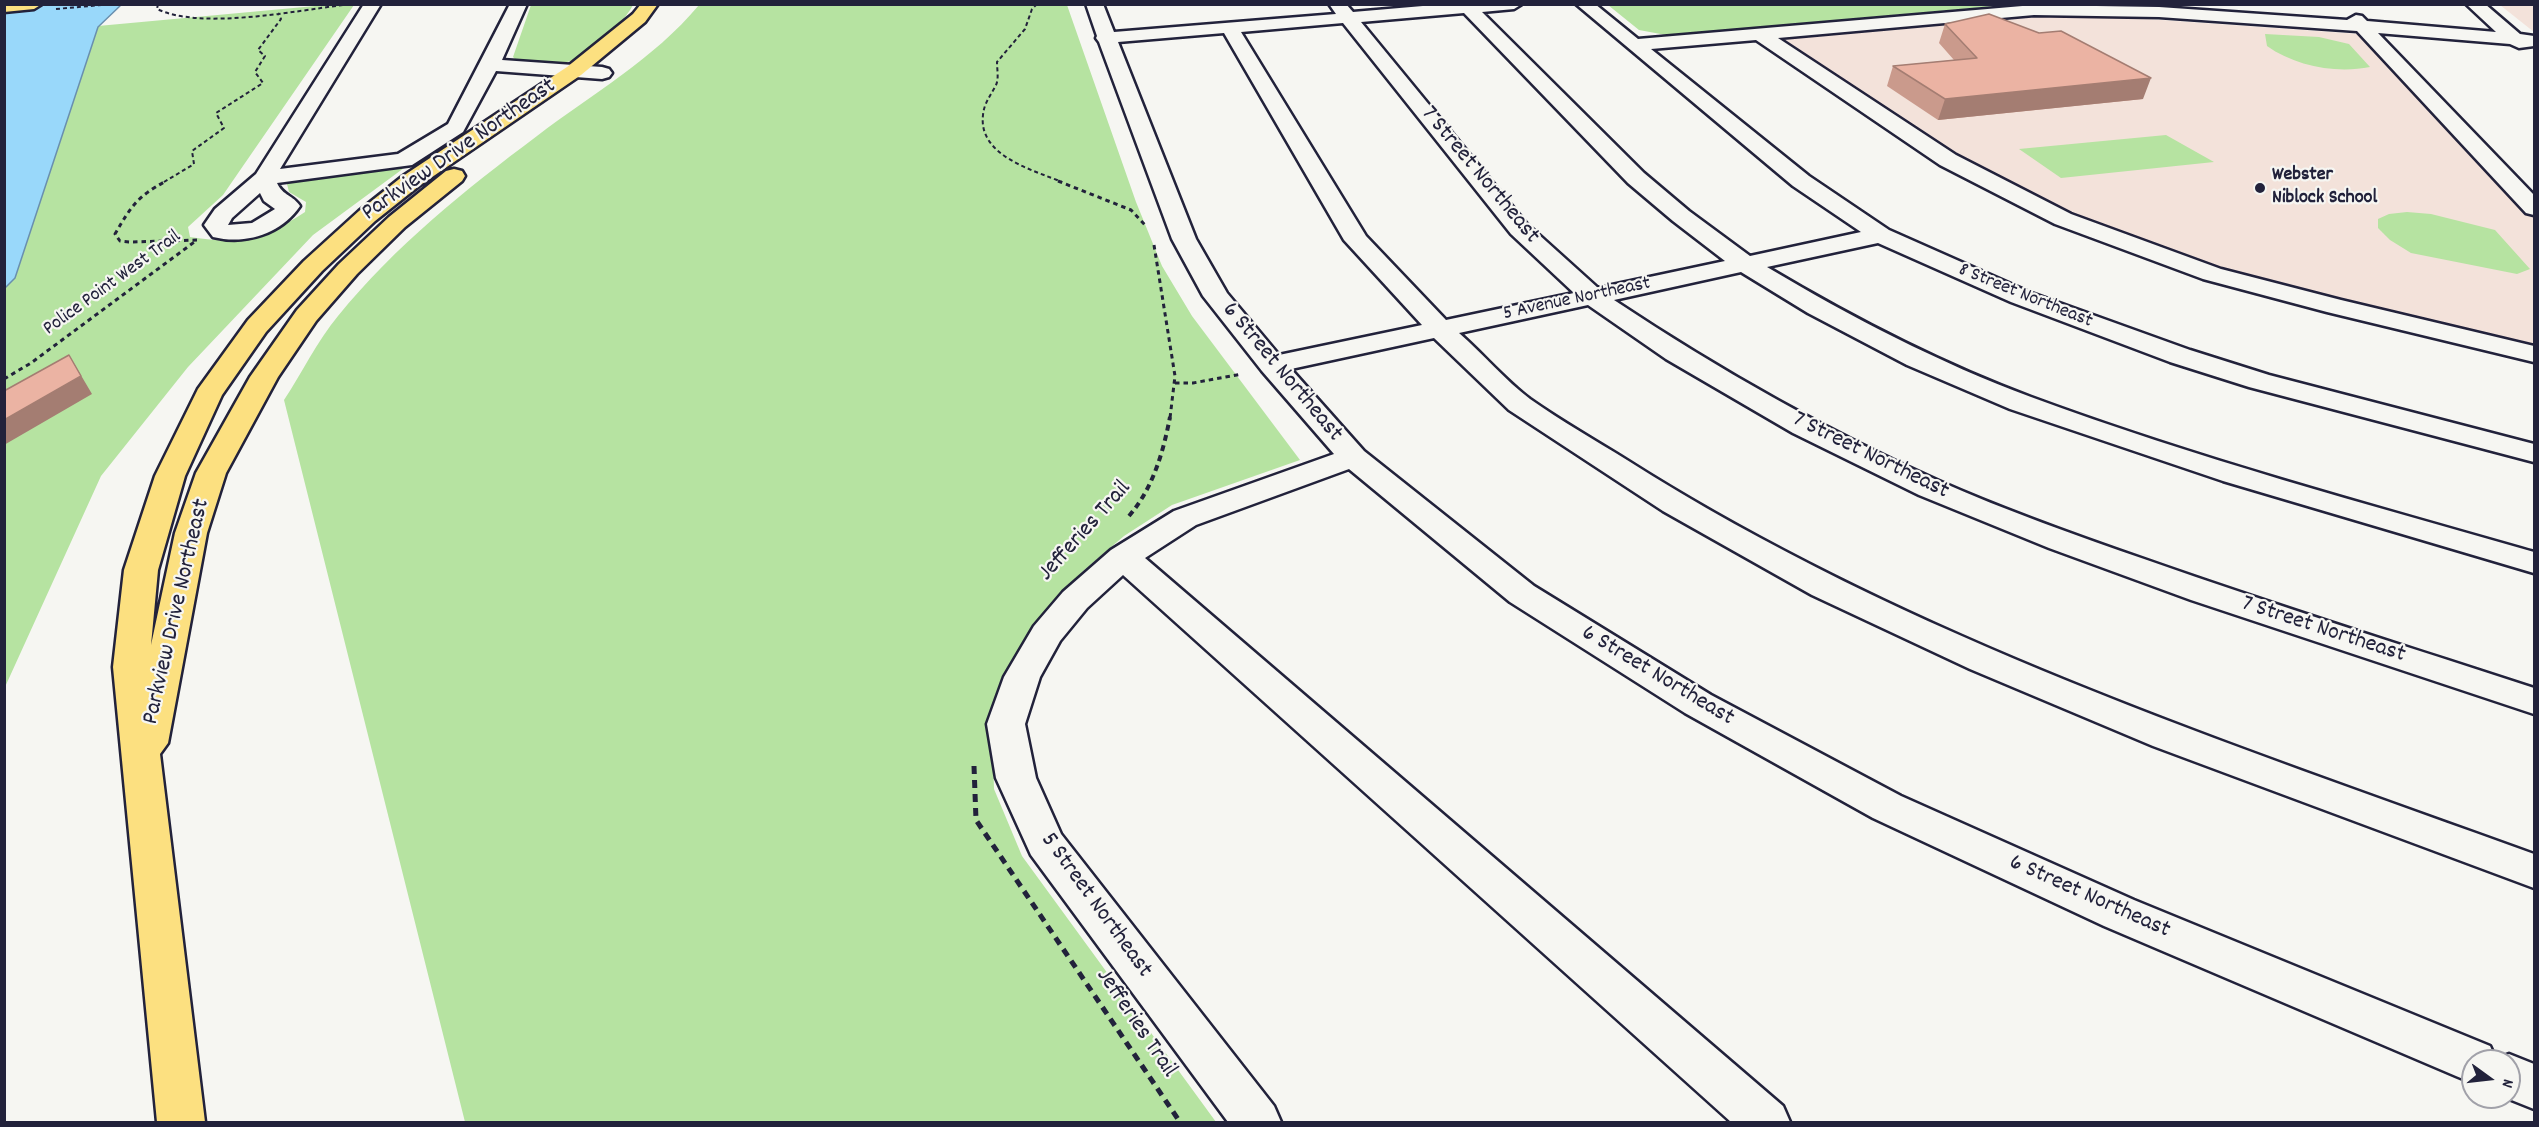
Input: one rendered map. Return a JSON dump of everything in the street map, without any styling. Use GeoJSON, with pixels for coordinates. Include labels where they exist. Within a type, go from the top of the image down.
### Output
{"type":"FeatureCollection","features":[{"type":"Feature","properties":{"kind":"main road"},"geometry":{"type":"LineString","coordinates":[[4,7],[34,4]]}},
{"type":"Feature","properties":{"kind":"main road","name":"Parkview Drive Northeast"},"geometry":{"type":"LineString","coordinates":[[181,1122],[130,666],[141,570],[170,476],[208,395],[257,326],[313,266],[367,216],[411,181],[574,71],[639,18],[650,4]]}},
{"type":"Feature","properties":{"kind":"main road","name":"Parkview Drive Northeast"},"geometry":{"type":"LineString","coordinates":[[143,771],[191,533],[211,473],[264,377],[306,316],[348,269],[397,222],[445,183],[634,50],[673,4]]}},
{"type":"Feature","properties":{"kind":"street"},"geometry":{"type":"LineString","coordinates":[[373,4],[264,178],[404,160],[456,128],[519,4]]}},
{"type":"Feature","properties":{"kind":"street","name":"6 Street Northeast"},"geometry":{"type":"LineString","coordinates":[[1094,4],[1105,38],[1184,239],[1216,296],[1272,365],[1353,457],[1522,594],[1698,704],[1887,807],[2119,913],[2461,1056]]}},
{"type":"Feature","properties":{"kind":"street"},"geometry":{"type":"LineString","coordinates":[[1105,38],[1230,28],[1343,11],[1469,8],[1514,4]]}},
{"type":"Feature","properties":{"kind":"street","name":"8 Street Northeast"},"geometry":{"type":"LineString","coordinates":[[1584,4],[1801,181],[1881,235],[2020,297],[2180,356],[2259,381],[2535,453]]}},
{"type":"Feature","properties":{"kind":"street"},"geometry":{"type":"LineString","coordinates":[[2341,4],[2535,208]]}},
{"type":"Feature","properties":{"kind":"street"},"geometry":{"type":"LineString","coordinates":[[2474,4],[2535,56]]}},
{"type":"Feature","properties":{"kind":"street"},"geometry":{"type":"LineString","coordinates":[[1634,45],[2034,10],[2097,7],[2204,10],[2363,27],[2535,41]]}},
{"type":"Feature","properties":{"kind":"street"},"geometry":{"type":"LineString","coordinates":[[1469,8],[1636,178],[1681,216],[1745,264],[1817,308],[1917,359],[2020,403],[2234,475],[2535,563]]}},
{"type":"Feature","properties":{"kind":"street","name":"7 Street Northeast"},"geometry":{"type":"LineString","coordinates":[[1343,11],[1519,229],[1593,297],[1676,353],[1803,427],[1930,488],[2060,541],[2192,588],[2535,701]]}},
{"type":"Feature","properties":{"kind":"street"},"geometry":{"type":"LineString","coordinates":[[1230,28],[1356,240],[1440,329],[1519,404],[1674,504],[1824,587],[1983,660],[2166,736],[2535,871]]}},
{"type":"Feature","properties":{"kind":"street"},"geometry":{"type":"LineString","coordinates":[[1761,34],[1948,160],[2062,219],[2212,274],[2336,307],[2535,354]]}},
{"type":"Feature","properties":{"kind":"street"},"geometry":{"type":"LineString","coordinates":[[490,65],[602,73]]}},
{"type":"Feature","properties":{"kind":"street","name":"5 Avenue Northeast"},"geometry":{"type":"LineString","coordinates":[[1272,365],[1881,235]]}},
{"type":"Feature","properties":{"kind":"street","name":"5 Street Northeast"},"geometry":{"type":"LineString","coordinates":[[1257,1122],[1045,843],[1016,778],[1006,724],[1022,677],[1046,634],[1122,540],[1353,457]]}},
{"type":"Feature","properties":{"kind":"street"},"geometry":{"type":"LineString","coordinates":[[1122,540],[1766,1122]]}},
{"type":"Feature","properties":{"kind":"street"},"geometry":{"type":"LineString","coordinates":[[2521,1081],[2535,1087]]}},
{"type":"Feature","properties":{"kind":"path"},"geometry":{"type":"LineString","coordinates":[[158,4],[156,7],[160,12],[177,16],[278,14],[344,4]]}},
{"type":"Feature","properties":{"kind":"path"},"geometry":{"type":"LineString","coordinates":[[1037,4],[1032,9],[1026,29],[997,62],[997,84],[989,95],[983,115],[984,129],[989,142],[1003,157],[1131,210],[1140,217],[1150,235]]}},
{"type":"Feature","properties":{"kind":"path","name":"Police Point West Trail"},"geometry":{"type":"LineString","coordinates":[[4,379],[46,352],[197,240],[129,242],[120,241],[115,234],[133,204],[143,194],[194,164],[192,151],[224,128],[216,113],[263,83],[255,72],[265,56],[258,50],[281,19],[278,14]]}},
{"type":"Feature","properties":{"kind":"path","name":"Jefferies Trail"},"geometry":{"type":"LineString","coordinates":[[1122,540],[1145,499],[1172,417],[1175,383],[1154,244]]}},
{"type":"Feature","properties":{"kind":"path"},"geometry":{"type":"LineString","coordinates":[[1175,383],[1193,383],[1254,372],[1272,365]]}},
{"type":"Feature","properties":{"kind":"path","name":"Jefferies Trail"},"geometry":{"type":"LineString","coordinates":[[973,756],[976,820],[1180,1122]]}},
{"type":"Feature","properties":{"kind":"shaded area"},"geometry":{"type":"Polygon","coordinates":[[[2500,5],[2534,5],[2534,32],[2500,5]]]}},
{"type":"Feature","properties":{"kind":"shaded area","name":"Webster Niblock School"},"geometry":{"type":"Polygon","coordinates":[[[2105,16],[2360,34],[2534,217],[2534,347],[2336,301],[2211,267],[2068,215],[1959,160],[1778,40],[2040,17],[2105,16]]]}},
{"type":"Feature","properties":{"kind":"green space"},"geometry":{"type":"Polygon","coordinates":[[[326,5],[354,5],[223,195],[188,227],[190,237],[222,240],[250,237],[291,221],[305,212],[306,202],[289,192],[286,180],[404,168],[313,235],[188,367],[101,476],[5,687],[5,288],[15,278],[98,26],[326,5]]]}},
{"type":"Feature","properties":{"kind":"green space"},"geometry":{"type":"Polygon","coordinates":[[[531,5],[633,5],[614,31],[586,54],[567,62],[548,64],[516,60],[513,57],[531,5]]]}},
{"type":"Feature","properties":{"kind":"green space"},"geometry":{"type":"Polygon","coordinates":[[[699,5],[1067,5],[1136,202],[1162,266],[1192,316],[1300,460],[1172,505],[1124,536],[1083,571],[1047,615],[992,728],[994,789],[1022,856],[1216,1122],[465,1122],[284,400],[330,326],[360,290],[407,243],[457,198],[510,156],[622,75],[662,43],[699,5]]]}},
{"type":"Feature","properties":{"kind":"green space"},"geometry":{"type":"Polygon","coordinates":[[[1608,5],[2009,5],[1666,35],[1639,30],[1608,5]]]}},
{"type":"Feature","properties":{"kind":"green space"},"geometry":{"type":"Polygon","coordinates":[[[2265,34],[2319,37],[2349,44],[2370,67],[2330,69],[2290,59],[2267,46],[2265,34]]]}},
{"type":"Feature","properties":{"kind":"green space"},"geometry":{"type":"Polygon","coordinates":[[[2166,135],[2214,162],[2061,178],[2019,149],[2166,135]]]}},
{"type":"Feature","properties":{"kind":"green space"},"geometry":{"type":"Polygon","coordinates":[[[2407,212],[2431,214],[2495,230],[2530,269],[2517,274],[2411,253],[2390,240],[2378,228],[2378,219],[2389,214],[2407,212]]]}},
{"type":"Feature","properties":{"kind":"water"},"geometry":{"type":"Polygon","coordinates":[[[5,5],[121,5],[98,27],[15,278],[5,288],[5,5]]]}},
{"type":"Feature","properties":{"kind":"building"},"geometry":{"type":"Polygon","coordinates":[[[1989,14],[2039,33],[2061,31],[2151,78],[1945,99],[1893,66],[1977,58],[1945,24],[1989,14]]]}},
{"type":"Feature","properties":{"kind":"building"},"geometry":{"type":"Polygon","coordinates":[[[69,355],[81,376],[4,420],[4,391],[69,355]]]}},
{"type":"Feature","properties":{"kind":"place","name":"Webster Niblock School"},"geometry":{"type":"Point","coordinates":[2260,188]}}]}
